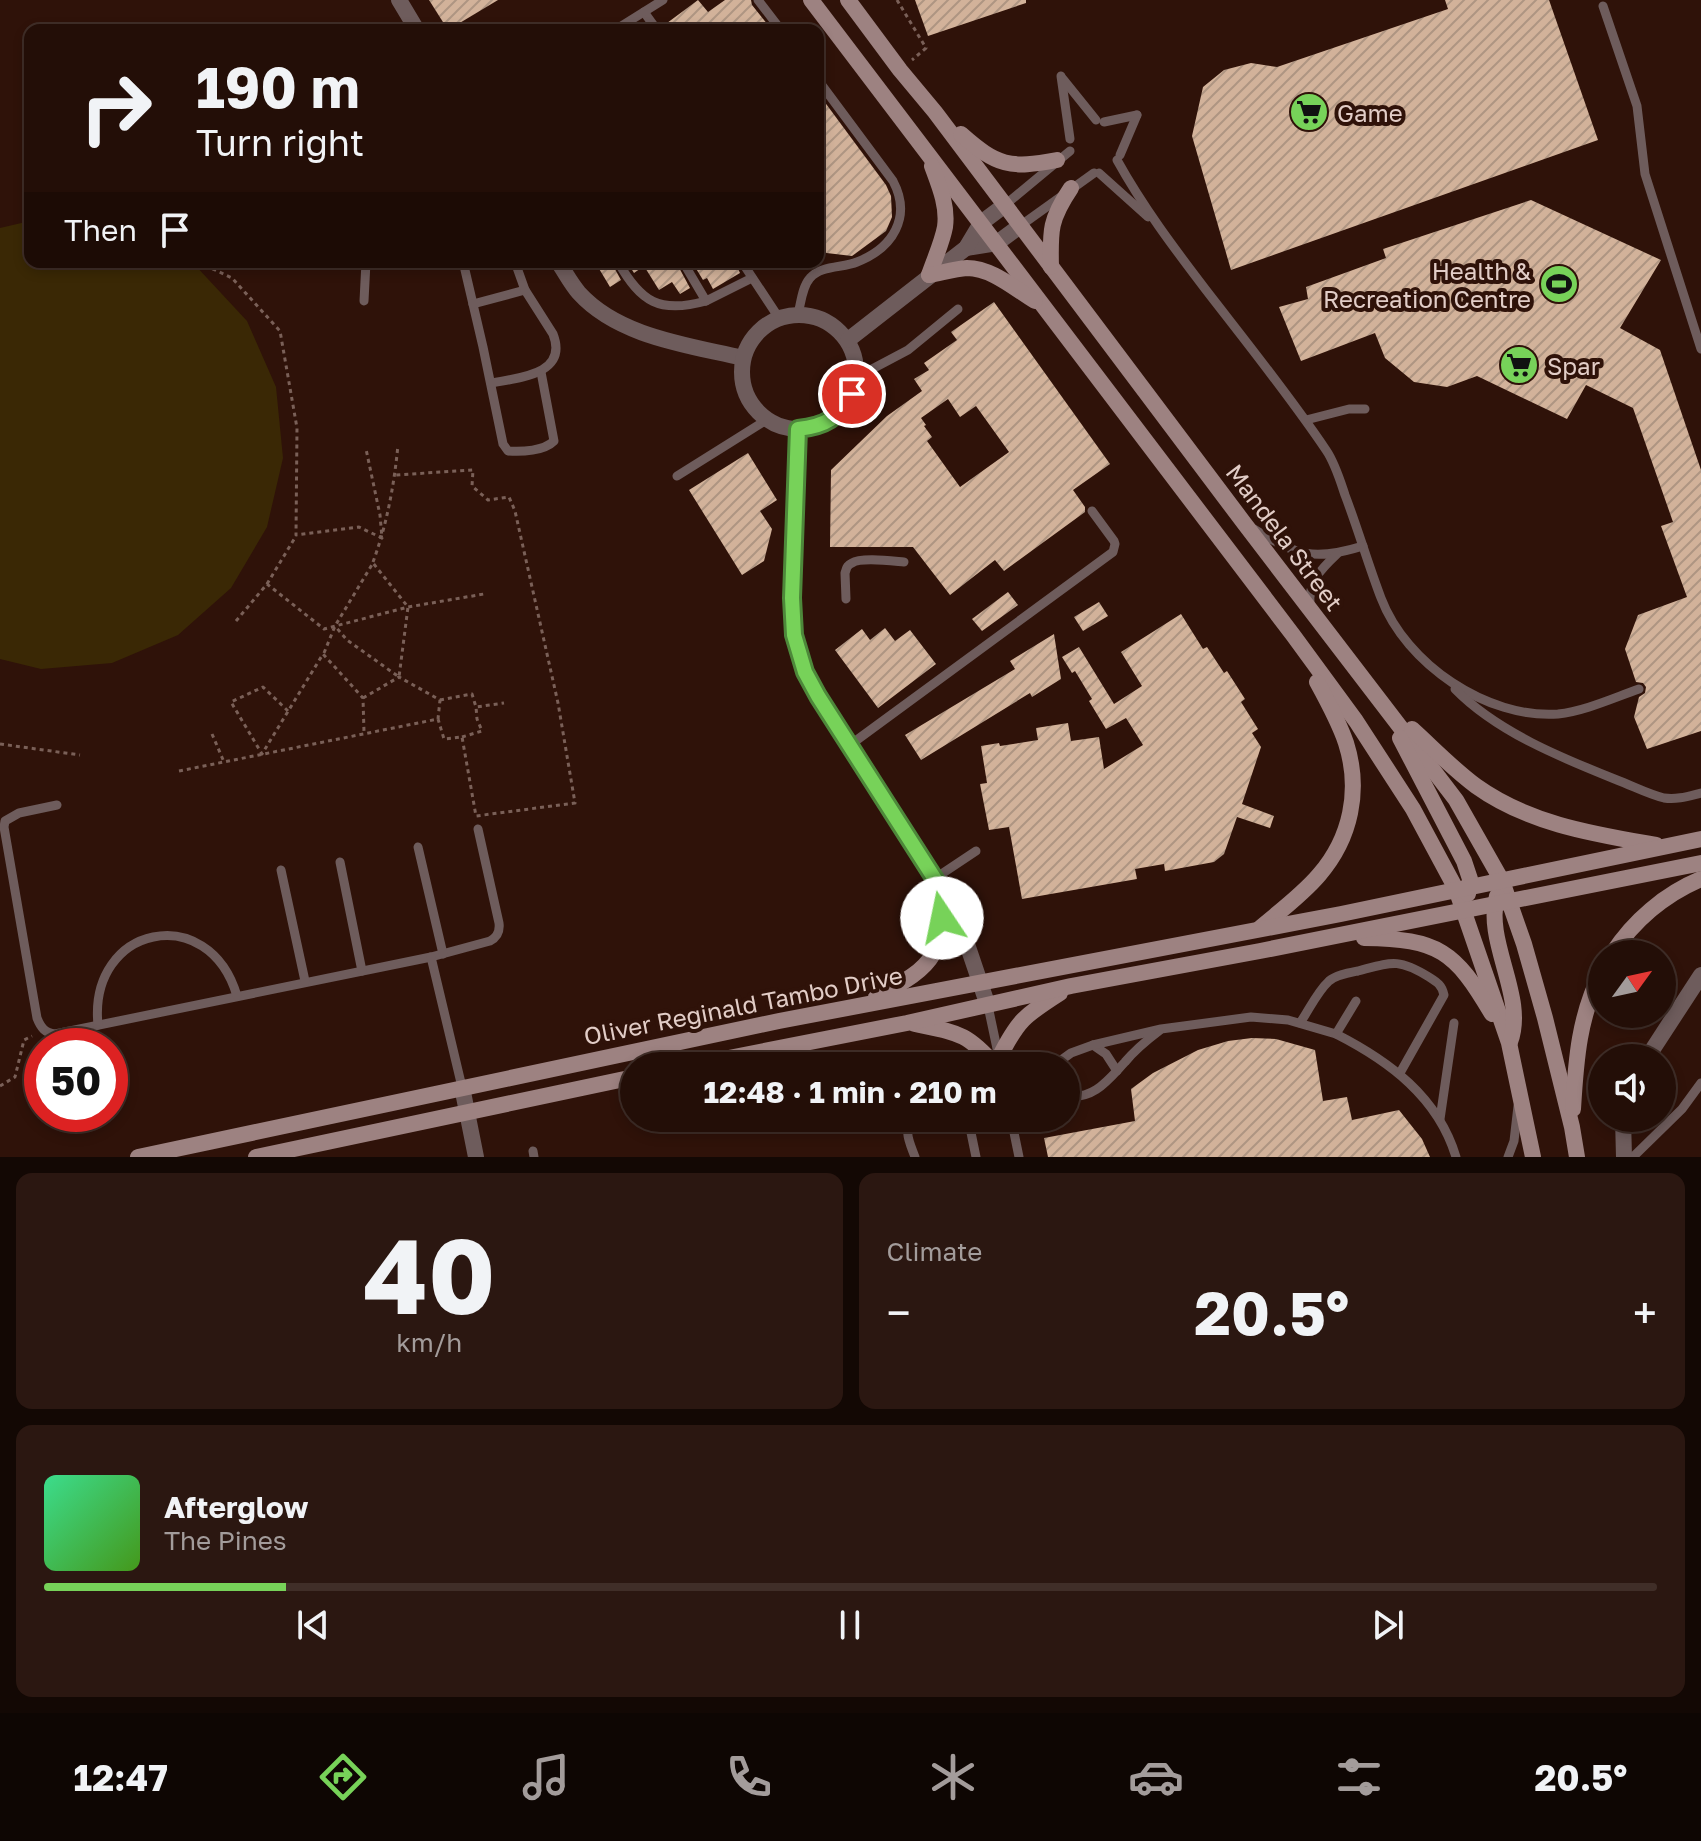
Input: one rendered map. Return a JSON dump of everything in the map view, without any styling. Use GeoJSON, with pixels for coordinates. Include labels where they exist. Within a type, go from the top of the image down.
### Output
{"type":"FeatureCollection","features":[{"type":"Feature","properties":{"kind":"main road"},"geometry":{"type":"LineString","coordinates":[[811,0],[1293,635],[1356,721],[1463,887]]}},
{"type":"Feature","properties":{"kind":"main road","name":"Mandela Street"},"geometry":{"type":"LineString","coordinates":[[848,0],[1456,800],[1502,881]]}},
{"type":"Feature","properties":{"kind":"main road"},"geometry":{"type":"LineString","coordinates":[[935,112],[976,147],[998,161],[1030,165],[1063,155]]}},
{"type":"Feature","properties":{"kind":"main road"},"geometry":{"type":"LineString","coordinates":[[928,153],[945,214],[942,237],[929,275]]}},
{"type":"Feature","properties":{"kind":"main road"},"geometry":{"type":"LineString","coordinates":[[1051,267],[1053,221],[1071,188]]}},
{"type":"Feature","properties":{"kind":"main road"},"geometry":{"type":"LineString","coordinates":[[929,275],[957,269],[979,269],[1043,307]]}},
{"type":"Feature","properties":{"kind":"main road"},"geometry":{"type":"LineString","coordinates":[[1258,929],[1318,876],[1340,846],[1350,819],[1353,784],[1347,746],[1340,725],[1293,635]]}},
{"type":"Feature","properties":{"kind":"main road"},"geometry":{"type":"LineString","coordinates":[[1381,701],[1466,777],[1522,812],[1561,826],[1665,846]]}},
{"type":"Feature","properties":{"kind":"main road"},"geometry":{"type":"LineString","coordinates":[[1381,701],[1468,871],[1463,887],[1465,910],[1509,1043],[1533,1157]]}},
{"type":"Feature","properties":{"kind":"main road","name":"Oliver Reginald Tambo Drive"},"geometry":{"type":"LineString","coordinates":[[138,1157],[174,1153],[462,1087],[981,982],[1341,914],[1701,839]]}},
{"type":"Feature","properties":{"kind":"main road","name":"Oliver Reginald Tambo Drive"},"geometry":{"type":"LineString","coordinates":[[759,1052],[1071,986],[1701,863]]}},
{"type":"Feature","properties":{"kind":"main road"},"geometry":{"type":"LineString","coordinates":[[1622,940],[1657,904],[1701,879]]}},
{"type":"Feature","properties":{"kind":"main road"},"geometry":{"type":"LineString","coordinates":[[1502,881],[1502,903],[1496,930],[1514,1017],[1513,1035],[1509,1043]]}},
{"type":"Feature","properties":{"kind":"main road"},"geometry":{"type":"LineString","coordinates":[[857,1007],[903,983],[931,959],[938,944],[942,918],[936,882]]}},
{"type":"Feature","properties":{"kind":"main road"},"geometry":{"type":"LineString","coordinates":[[1502,903],[1524,944],[1545,1018],[1577,1157]]}},
{"type":"Feature","properties":{"kind":"main road"},"geometry":{"type":"LineString","coordinates":[[1332,937],[1407,940],[1445,954],[1475,985],[1509,1043]]}},
{"type":"Feature","properties":{"kind":"main road"},"geometry":{"type":"LineString","coordinates":[[1003,1052],[1019,1022],[1071,986]]}},
{"type":"Feature","properties":{"kind":"main road"},"geometry":{"type":"LineString","coordinates":[[1572,1127],[1581,1025],[1588,1003]]}},
{"type":"Feature","properties":{"kind":"main road"},"geometry":{"type":"LineString","coordinates":[[907,1023],[964,1036],[985,1052]]}},
{"type":"Feature","properties":{"kind":"main road","name":"Oliver Reginald Tambo Drive"},"geometry":{"type":"LineString","coordinates":[[256,1157],[620,1080]]}},
{"type":"Feature","properties":{"kind":"street"},"geometry":{"type":"LineString","coordinates":[[399,0],[413,24]]}},
{"type":"Feature","properties":{"kind":"street"},"geometry":{"type":"LineString","coordinates":[[848,340],[966,248],[981,223],[1005,205]]}},
{"type":"Feature","properties":{"kind":"street"},"geometry":{"type":"LineString","coordinates":[[966,248],[997,243],[1020,226]]}},
{"type":"Feature","properties":{"kind":"street"},"geometry":{"type":"LineString","coordinates":[[562,268],[579,293],[609,317],[633,329],[743,358]]}},
{"type":"Feature","properties":{"kind":"street"},"geometry":{"type":"LineString","coordinates":[[798,314],[822,319],[837,328],[848,340],[855,358],[857,377],[852,394],[837,415],[815,427],[798,429],[778,425],[761,414],[748,398],[742,378],[743,358],[748,345],[766,324],[779,318],[798,314]]}},
{"type":"Feature","properties":{"kind":"street"},"geometry":{"type":"LineString","coordinates":[[798,429],[792,598],[794,635],[805,672],[936,882],[967,944],[988,1006]]}},
{"type":"Feature","properties":{"kind":"street"},"geometry":{"type":"LineString","coordinates":[[1656,1044],[1701,975]]}},
{"type":"Feature","properties":{"kind":"street"},"geometry":{"type":"LineString","coordinates":[[462,1087],[476,1157]]}},
{"type":"Feature","properties":{"kind":"street"},"geometry":{"type":"LineString","coordinates":[[1623,1132],[1624,1157]]}},
{"type":"Feature","properties":{"kind":"lane"},"geometry":{"type":"LineString","coordinates":[[625,24],[663,0]]}},
{"type":"Feature","properties":{"kind":"lane"},"geometry":{"type":"LineString","coordinates":[[758,0],[776,24]]}},
{"type":"Feature","properties":{"kind":"lane"},"geometry":{"type":"LineString","coordinates":[[1603,6],[1637,106],[1645,174],[1701,349]]}},
{"type":"Feature","properties":{"kind":"lane"},"geometry":{"type":"LineString","coordinates":[[644,12],[653,24]]}},
{"type":"Feature","properties":{"kind":"lane"},"geometry":{"type":"LineString","coordinates":[[1070,139],[1061,76],[1100,121],[1137,115],[1119,157],[1156,225],[1331,456],[1383,602],[1420,656],[1462,697],[1495,722],[1567,759],[1665,798],[1685,798],[1701,793]]}},
{"type":"Feature","properties":{"kind":"lane"},"geometry":{"type":"LineString","coordinates":[[798,314],[805,286],[811,276],[855,263],[882,246],[894,235],[901,208],[893,181],[824,88]]}},
{"type":"Feature","properties":{"kind":"lane"},"geometry":{"type":"LineString","coordinates":[[1005,205],[1063,155]]}},
{"type":"Feature","properties":{"kind":"lane"},"geometry":{"type":"LineString","coordinates":[[1020,226],[1096,173],[1156,225]]}},
{"type":"Feature","properties":{"kind":"lane"},"geometry":{"type":"LineString","coordinates":[[364,301],[366,268]]}},
{"type":"Feature","properties":{"kind":"lane"},"geometry":{"type":"LineString","coordinates":[[464,268],[505,449],[516,452],[551,445],[554,438],[541,372]]}},
{"type":"Feature","properties":{"kind":"lane"},"geometry":{"type":"LineString","coordinates":[[491,383],[541,372],[556,351],[555,340],[525,290],[517,268]]}},
{"type":"Feature","properties":{"kind":"lane"},"geometry":{"type":"LineString","coordinates":[[622,268],[643,297],[652,302],[679,306],[706,301],[752,278]]}},
{"type":"Feature","properties":{"kind":"lane"},"geometry":{"type":"LineString","coordinates":[[687,268],[706,301]]}},
{"type":"Feature","properties":{"kind":"lane"},"geometry":{"type":"LineString","coordinates":[[746,268],[779,318]]}},
{"type":"Feature","properties":{"kind":"lane"},"geometry":{"type":"LineString","coordinates":[[473,304],[525,290]]}},
{"type":"Feature","properties":{"kind":"lane"},"geometry":{"type":"LineString","coordinates":[[857,377],[908,350],[958,309]]}},
{"type":"Feature","properties":{"kind":"lane"},"geometry":{"type":"LineString","coordinates":[[1306,420],[1349,409],[1365,409]]}},
{"type":"Feature","properties":{"kind":"lane"},"geometry":{"type":"LineString","coordinates":[[677,476],[768,419]]}},
{"type":"Feature","properties":{"kind":"lane"},"geometry":{"type":"LineString","coordinates":[[850,745],[1113,552],[1114,541],[1092,511]]}},
{"type":"Feature","properties":{"kind":"lane"},"geometry":{"type":"LineString","coordinates":[[1244,523],[1279,545],[1313,554],[1337,554],[1363,546]]}},
{"type":"Feature","properties":{"kind":"lane"},"geometry":{"type":"LineString","coordinates":[[1311,612],[1309,596],[1314,579],[1337,554]]}},
{"type":"Feature","properties":{"kind":"lane"},"geometry":{"type":"LineString","coordinates":[[846,599],[845,573],[851,563],[904,562]]}},
{"type":"Feature","properties":{"kind":"lane"},"geometry":{"type":"LineString","coordinates":[[1444,678],[1474,696],[1537,714],[1577,710],[1639,689]]}},
{"type":"Feature","properties":{"kind":"lane"},"geometry":{"type":"LineString","coordinates":[[43,1028],[37,1018],[4,827],[5,821],[13,816],[57,805]]}},
{"type":"Feature","properties":{"kind":"lane"},"geometry":{"type":"LineString","coordinates":[[84,1028],[431,957],[490,941],[499,931],[499,923],[478,829]]}},
{"type":"Feature","properties":{"kind":"lane"},"geometry":{"type":"LineString","coordinates":[[418,847],[443,954]]}},
{"type":"Feature","properties":{"kind":"lane"},"geometry":{"type":"LineString","coordinates":[[936,882],[976,851]]}},
{"type":"Feature","properties":{"kind":"lane"},"geometry":{"type":"LineString","coordinates":[[340,862],[362,971]]}},
{"type":"Feature","properties":{"kind":"lane"},"geometry":{"type":"LineString","coordinates":[[281,870],[305,981]]}},
{"type":"Feature","properties":{"kind":"lane"},"geometry":{"type":"LineString","coordinates":[[98,1025],[98,1000],[113,964],[137,941],[159,935],[185,939],[209,951],[229,974],[237,996]]}},
{"type":"Feature","properties":{"kind":"lane"},"geometry":{"type":"LineString","coordinates":[[431,957],[462,1087]]}},
{"type":"Feature","properties":{"kind":"lane"},"geometry":{"type":"LineString","coordinates":[[1300,1023],[1321,991],[1334,978],[1387,963],[1407,964],[1438,983],[1444,995],[1400,1073]]}},
{"type":"Feature","properties":{"kind":"lane"},"geometry":{"type":"LineString","coordinates":[[1336,1034],[1356,1001]]}},
{"type":"Feature","properties":{"kind":"lane"},"geometry":{"type":"LineString","coordinates":[[988,1006],[996,1052]]}},
{"type":"Feature","properties":{"kind":"lane"},"geometry":{"type":"LineString","coordinates":[[1074,1052],[1161,1029],[1251,1017],[1300,1023],[1336,1034],[1400,1073],[1426,1099],[1440,1119],[1456,1157]]}},
{"type":"Feature","properties":{"kind":"lane"},"geometry":{"type":"LineString","coordinates":[[1440,1119],[1454,1023]]}},
{"type":"Feature","properties":{"kind":"lane"},"geometry":{"type":"LineString","coordinates":[[1080,1096],[1096,1091],[1161,1029]]}},
{"type":"Feature","properties":{"kind":"lane"},"geometry":{"type":"LineString","coordinates":[[1093,1045],[1106,1054],[1117,1071]]}},
{"type":"Feature","properties":{"kind":"lane"},"geometry":{"type":"LineString","coordinates":[[1633,1157],[1682,1109],[1701,1083]]}},
{"type":"Feature","properties":{"kind":"lane"},"geometry":{"type":"LineString","coordinates":[[1508,1157],[1514,1141],[1519,1092]]}},
{"type":"Feature","properties":{"kind":"lane"},"geometry":{"type":"LineString","coordinates":[[907,1132],[915,1157]]}},
{"type":"Feature","properties":{"kind":"lane"},"geometry":{"type":"LineString","coordinates":[[971,1132],[976,1157]]}},
{"type":"Feature","properties":{"kind":"lane"},"geometry":{"type":"LineString","coordinates":[[1014,1132],[1019,1157]]}},
{"type":"Feature","properties":{"kind":"path"},"geometry":{"type":"LineString","coordinates":[[897,0],[926,48],[900,70]]}},
{"type":"Feature","properties":{"kind":"path"},"geometry":{"type":"LineString","coordinates":[[211,268],[232,278],[280,331],[297,428],[296,535],[267,584],[236,621]]}},
{"type":"Feature","properties":{"kind":"path"},"geometry":{"type":"LineString","coordinates":[[262,754],[323,654],[335,626],[373,563],[382,538],[398,445]]}},
{"type":"Feature","properties":{"kind":"path"},"geometry":{"type":"LineString","coordinates":[[366,449],[382,538]]}},
{"type":"Feature","properties":{"kind":"path"},"geometry":{"type":"LineString","coordinates":[[395,475],[473,470],[472,486],[488,500],[509,497],[515,511],[558,703],[575,803],[476,816],[462,737]]}},
{"type":"Feature","properties":{"kind":"path"},"geometry":{"type":"LineString","coordinates":[[296,535],[359,527],[382,538]]}},
{"type":"Feature","properties":{"kind":"path"},"geometry":{"type":"LineString","coordinates":[[373,563],[408,607],[399,677]]}},
{"type":"Feature","properties":{"kind":"path"},"geometry":{"type":"LineString","coordinates":[[267,584],[324,629],[408,607],[484,594]]}},
{"type":"Feature","properties":{"kind":"path"},"geometry":{"type":"LineString","coordinates":[[335,626],[347,640],[399,677],[440,700],[472,694],[482,731],[444,739],[438,719],[440,700]]}},
{"type":"Feature","properties":{"kind":"path"},"geometry":{"type":"LineString","coordinates":[[323,654],[363,698],[364,732]]}},
{"type":"Feature","properties":{"kind":"path"},"geometry":{"type":"LineString","coordinates":[[363,698],[399,677]]}},
{"type":"Feature","properties":{"kind":"path"},"geometry":{"type":"LineString","coordinates":[[262,754],[231,702],[263,687],[288,711]]}},
{"type":"Feature","properties":{"kind":"path"},"geometry":{"type":"LineString","coordinates":[[476,707],[504,703]]}},
{"type":"Feature","properties":{"kind":"path"},"geometry":{"type":"LineString","coordinates":[[179,771],[438,719]]}},
{"type":"Feature","properties":{"kind":"path"},"geometry":{"type":"LineString","coordinates":[[212,734],[224,762]]}},
{"type":"Feature","properties":{"kind":"path"},"geometry":{"type":"LineString","coordinates":[[0,744],[80,755]]}},
{"type":"Feature","properties":{"kind":"path"},"geometry":{"type":"LineString","coordinates":[[0,1086],[15,1077],[24,1040]]}},
{"type":"Feature","properties":{"kind":"shaded area"},"geometry":{"type":"Polygon","coordinates":[[[24,222],[24,268],[198,268],[247,321],[276,387],[283,458],[267,527],[231,588],[178,635],[112,663],[41,669],[0,659],[0,228],[24,222]]]}},
{"type":"Feature","properties":{"kind":"building"},"geometry":{"type":"Polygon","coordinates":[[[429,0],[498,0],[458,24],[444,24],[429,0]]]}},
{"type":"Feature","properties":{"kind":"building"},"geometry":{"type":"Polygon","coordinates":[[[698,0],[708,12],[725,0],[751,0],[767,24],[666,24],[698,0]]]}},
{"type":"Feature","properties":{"kind":"building"},"geometry":{"type":"Polygon","coordinates":[[[915,0],[1026,0],[1026,3],[928,36],[915,0]]]}},
{"type":"Feature","properties":{"kind":"building"},"geometry":{"type":"Polygon","coordinates":[[[1445,0],[1549,0],[1598,140],[1231,270],[1192,136],[1203,87],[1224,70],[1251,63],[1277,67],[1448,9],[1445,0]]]}},
{"type":"Feature","properties":{"kind":"building"},"geometry":{"type":"Polygon","coordinates":[[[824,101],[891,196],[892,217],[886,231],[852,256],[824,253],[824,101]]]}},
{"type":"Feature","properties":{"kind":"building"},"geometry":{"type":"Polygon","coordinates":[[[1531,200],[1661,260],[1620,328],[1660,350],[1701,470],[1701,731],[1647,749],[1634,717],[1639,697],[1645,693],[1646,687],[1636,682],[1625,649],[1638,615],[1687,597],[1661,526],[1673,522],[1633,408],[1586,385],[1567,419],[1477,376],[1447,387],[1414,382],[1385,358],[1375,333],[1301,361],[1279,307],[1308,299],[1306,287],[1386,258],[1383,249],[1531,200]]]}},
{"type":"Feature","properties":{"kind":"building"},"geometry":{"type":"Polygon","coordinates":[[[599,268],[614,268],[621,280],[610,287],[599,268]]]}},
{"type":"Feature","properties":{"kind":"building"},"geometry":{"type":"Polygon","coordinates":[[[645,268],[679,268],[690,288],[680,294],[672,282],[659,290],[645,268]]]}},
{"type":"Feature","properties":{"kind":"building"},"geometry":{"type":"Polygon","coordinates":[[[696,268],[738,268],[740,273],[713,289],[707,278],[703,280],[696,268]]]}},
{"type":"Feature","properties":{"kind":"building"},"geometry":{"type":"Polygon","coordinates":[[[994,302],[1110,464],[1073,490],[1085,512],[1004,571],[995,560],[950,595],[913,547],[830,547],[831,470],[887,416],[922,391],[914,379],[929,370],[924,363],[957,340],[951,332],[994,302]],[[948,399],[921,418],[932,437],[927,441],[960,487],[1009,452],[976,406],[960,417],[948,399]]]}},
{"type":"Feature","properties":{"kind":"building"},"geometry":{"type":"Polygon","coordinates":[[[748,453],[777,500],[760,511],[772,529],[764,561],[742,575],[689,490],[748,453]]]}},
{"type":"Feature","properties":{"kind":"building"},"geometry":{"type":"Polygon","coordinates":[[[1008,592],[1018,605],[982,631],[972,619],[1008,592]]]}},
{"type":"Feature","properties":{"kind":"building"},"geometry":{"type":"Polygon","coordinates":[[[1099,602],[1108,616],[1083,631],[1074,617],[1099,602]]]}},
{"type":"Feature","properties":{"kind":"building"},"geometry":{"type":"Polygon","coordinates":[[[1181,614],[1203,649],[1207,647],[1224,673],[1227,671],[1245,699],[1241,702],[1258,729],[1252,733],[1261,747],[1242,804],[1274,816],[1270,828],[1237,817],[1224,854],[1214,862],[1165,871],[1164,864],[1135,869],[1137,879],[1022,899],[1009,827],[989,830],[980,784],[987,783],[981,746],[1038,740],[1036,728],[1068,723],[1071,741],[1099,737],[1104,769],[1143,745],[1126,718],[1106,729],[1075,671],[1072,673],[1062,657],[1079,647],[1114,704],[1142,686],[1121,652],[1181,614]]]}},
{"type":"Feature","properties":{"kind":"building"},"geometry":{"type":"Polygon","coordinates":[[[885,628],[895,641],[910,630],[936,664],[878,708],[835,650],[862,629],[870,640],[885,628]]]}},
{"type":"Feature","properties":{"kind":"building"},"geometry":{"type":"Polygon","coordinates":[[[1054,634],[1061,679],[1032,697],[1030,693],[921,760],[905,735],[1015,669],[1010,661],[1054,634]]]}},
{"type":"Feature","properties":{"kind":"building"},"geometry":{"type":"Polygon","coordinates":[[[1276,1039],[1315,1050],[1323,1101],[1347,1097],[1352,1120],[1399,1110],[1422,1139],[1430,1157],[1048,1157],[1044,1138],[1135,1121],[1131,1089],[1153,1073],[1198,1050],[1228,1041],[1276,1039]]]}},
{"type":"Feature","properties":{"kind":"place","name":"Game"},"geometry":{"type":"Point","coordinates":[1309,112]}},
{"type":"Feature","properties":{"kind":"place","name":"Health & Recreation Centre"},"geometry":{"type":"Point","coordinates":[1559,284]}},
{"type":"Feature","properties":{"kind":"place","name":"Spar"},"geometry":{"type":"Point","coordinates":[1519,365]}},
{"type":"Feature","properties":{"kind":"route"},"geometry":{"type":"LineString","coordinates":[[852,394],[843,409],[830,420],[815,427],[798,429],[792,598],[794,635],[805,672],[818,696],[938,884],[942,918]]}}]}
